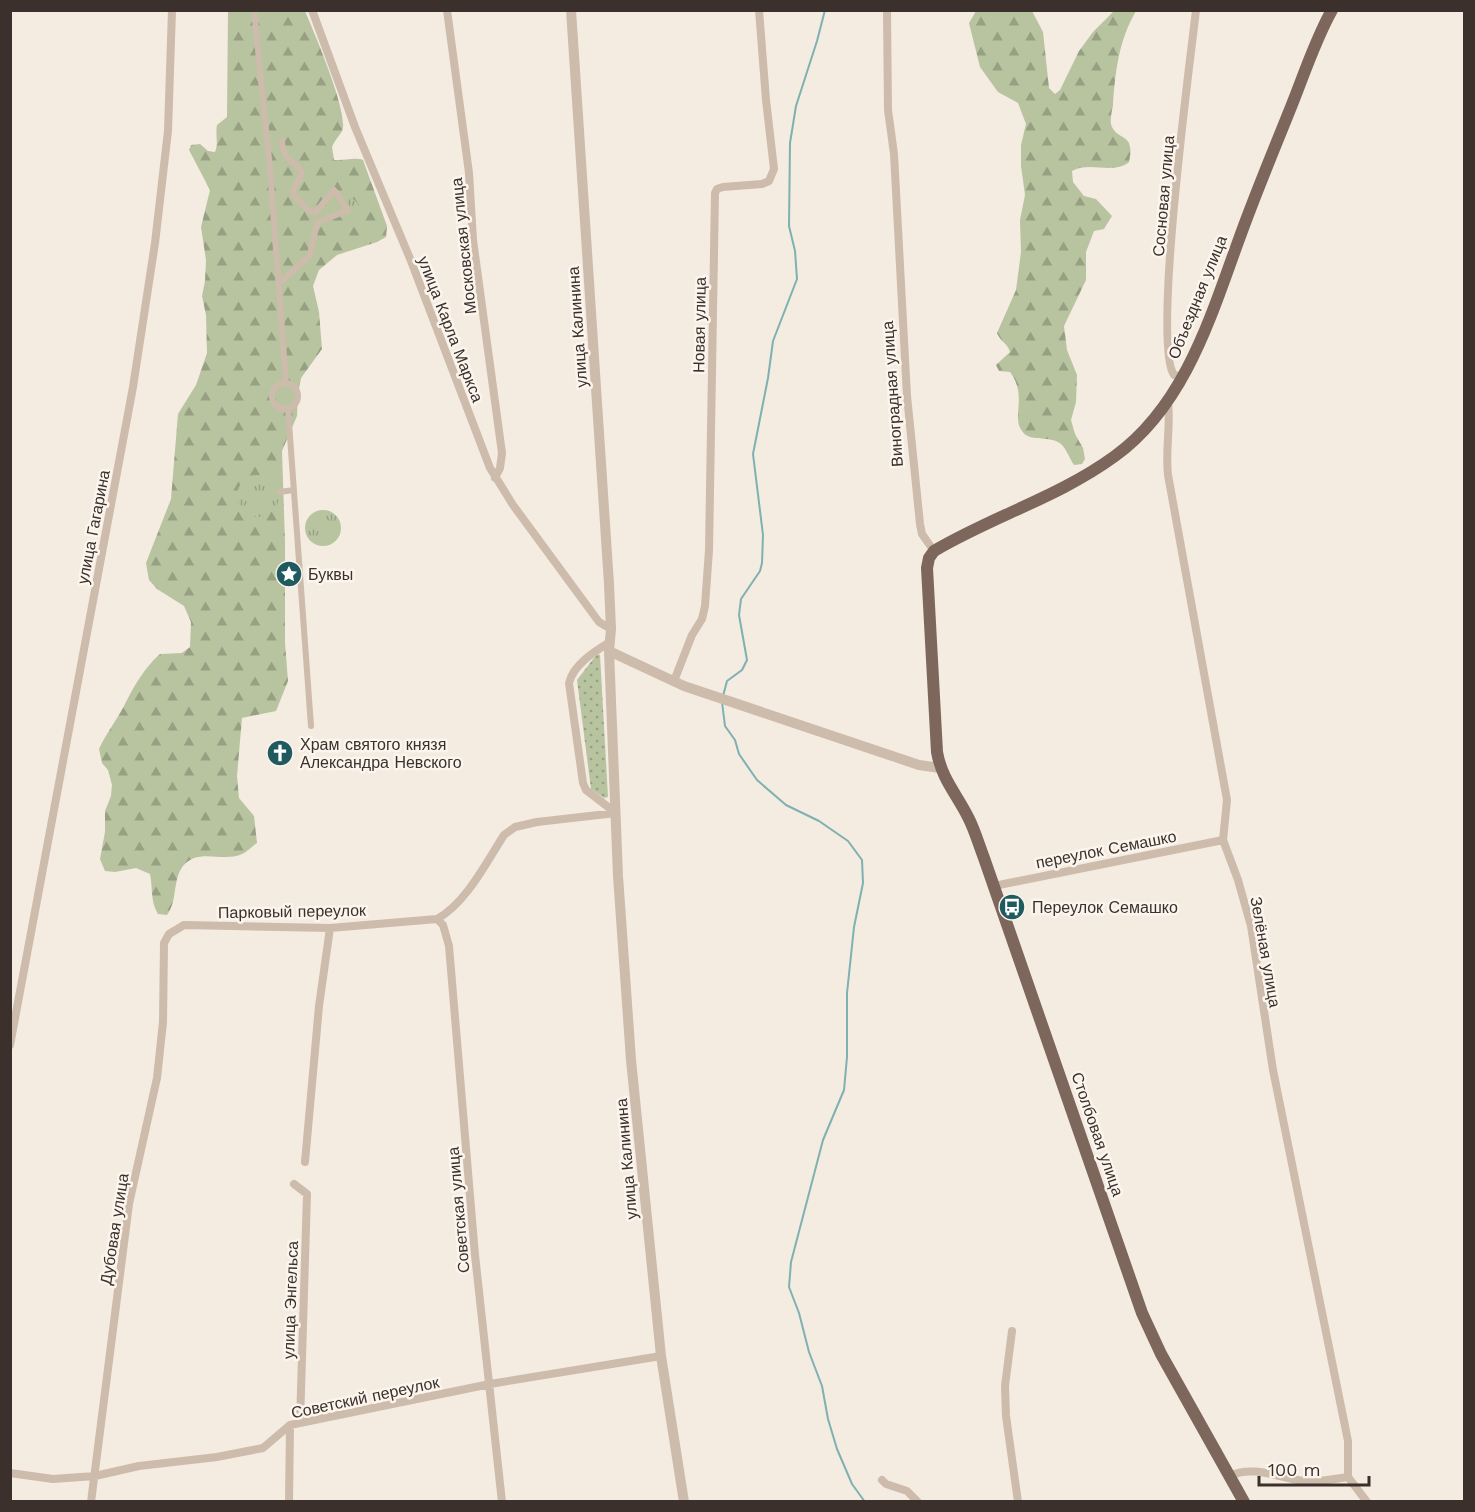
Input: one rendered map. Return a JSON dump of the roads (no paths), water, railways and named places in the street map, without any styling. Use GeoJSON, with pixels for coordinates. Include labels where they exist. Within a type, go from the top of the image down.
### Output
{"type":"FeatureCollection","features":[{"type":"Feature","properties":{"kind":"main road","name":"Объездная улица"},"geometry":{"type":"LineString","coordinates":[[934,551],[1073,483],[1117,455],[1147,427],[1168,402],[1183,377],[1212,313],[1239,238],[1332,10]]}},
{"type":"Feature","properties":{"kind":"main road"},"geometry":{"type":"LineString","coordinates":[[934,551],[929,558],[927,588],[937,752],[940,768]]}},
{"type":"Feature","properties":{"kind":"main road","name":"Столбовая улица"},"geometry":{"type":"LineString","coordinates":[[940,768],[950,789],[969,818],[1142,1313],[1161,1354],[1244,1502]]}},
{"type":"Feature","properties":{"kind":"street","name":"улица Гагарина"},"geometry":{"type":"LineString","coordinates":[[10,1045],[133,387],[155,243],[168,131],[172,10]]}},
{"type":"Feature","properties":{"kind":"street"},"geometry":{"type":"LineString","coordinates":[[254,10],[286,383]]}},
{"type":"Feature","properties":{"kind":"street","name":"улица Карла Маркса"},"geometry":{"type":"LineString","coordinates":[[312,10],[355,127],[411,261],[495,478],[599,622],[611,629]]}},
{"type":"Feature","properties":{"kind":"street","name":"Московская улица"},"geometry":{"type":"LineString","coordinates":[[447,10],[469,173],[473,240],[502,453],[500,468],[495,478]]}},
{"type":"Feature","properties":{"kind":"street","name":"улица Калинина"},"geometry":{"type":"LineString","coordinates":[[571,10],[611,629],[616,813],[631,1060],[661,1356],[684,1502]]}},
{"type":"Feature","properties":{"kind":"street","name":"Новая улица"},"geometry":{"type":"LineString","coordinates":[[674,681],[692,635],[702,619],[705,606],[709,550],[715,194],[717,189],[723,187],[762,184],[769,181],[774,169],[759,10]]}},
{"type":"Feature","properties":{"kind":"street","name":"Виноградная улица"},"geometry":{"type":"LineString","coordinates":[[887,10],[888,110],[894,154],[907,396],[920,524],[922,534],[934,551]]}},
{"type":"Feature","properties":{"kind":"street","name":"Сосновая улица"},"geometry":{"type":"LineString","coordinates":[[1183,377],[1174,375],[1171,371],[1168,347],[1168,306],[1179,158],[1196,10]]}},
{"type":"Feature","properties":{"kind":"street"},"geometry":{"type":"LineString","coordinates":[[279,284],[310,255],[317,223],[348,210],[334,190],[315,213],[299,201],[293,194],[293,188],[301,178],[301,170],[282,152],[282,141]]}},
{"type":"Feature","properties":{"kind":"street"},"geometry":{"type":"LineString","coordinates":[[286,383],[295,387],[298,396],[294,406],[281,409],[272,400],[272,394],[274,388],[286,383]]}},
{"type":"Feature","properties":{"kind":"street","name":"Зелёная улица"},"geometry":{"type":"LineString","coordinates":[[1168,402],[1170,420],[1165,455],[1227,800],[1223,840],[1238,880],[1251,926],[1273,1070],[1348,1441],[1348,1477]]}},
{"type":"Feature","properties":{"kind":"street"},"geometry":{"type":"LineString","coordinates":[[288,409],[294,490],[301,529],[311,726]]}},
{"type":"Feature","properties":{"kind":"street"},"geometry":{"type":"LineString","coordinates":[[279,492],[294,490]]}},
{"type":"Feature","properties":{"kind":"street"},"geometry":{"type":"LineString","coordinates":[[616,813],[586,790],[569,683],[571,675],[595,652],[610,646],[674,681],[712,696],[919,765],[940,768]]}},
{"type":"Feature","properties":{"kind":"street"},"geometry":{"type":"LineString","coordinates":[[437,918],[458,903],[504,835],[515,827],[537,822],[616,813]]}},
{"type":"Feature","properties":{"kind":"street","name":"переулок Семашко"},"geometry":{"type":"LineString","coordinates":[[994,886],[1223,840]]}},
{"type":"Feature","properties":{"kind":"street","name":"Парковый переулок"},"geometry":{"type":"LineString","coordinates":[[176,929],[184,925],[330,928],[437,918]]}},
{"type":"Feature","properties":{"kind":"street","name":"Советская улица"},"geometry":{"type":"LineString","coordinates":[[437,918],[443,925],[449,946],[475,1255],[502,1502]]}},
{"type":"Feature","properties":{"kind":"street"},"geometry":{"type":"LineString","coordinates":[[305,1162],[319,1006],[330,928]]}},
{"type":"Feature","properties":{"kind":"street","name":"Дубовая улица"},"geometry":{"type":"LineString","coordinates":[[91,1502],[129,1204],[157,1078],[163,1022],[164,943],[169,934],[176,929]]}},
{"type":"Feature","properties":{"kind":"street","name":"улица Энгельса"},"geometry":{"type":"LineString","coordinates":[[294,1184],[307,1194],[300,1423]]}},
{"type":"Feature","properties":{"kind":"street"},"geometry":{"type":"LineString","coordinates":[[1012,1331],[1005,1386],[1006,1416],[1018,1502]]}},
{"type":"Feature","properties":{"kind":"street","name":"Советский переулок"},"geometry":{"type":"LineString","coordinates":[[10,1473],[53,1479],[94,1476],[139,1466],[218,1457],[263,1448],[290,1425],[490,1384],[661,1356]]}},
{"type":"Feature","properties":{"kind":"street"},"geometry":{"type":"LineString","coordinates":[[289,1502],[290,1425]]}},
{"type":"Feature","properties":{"kind":"street"},"geometry":{"type":"LineString","coordinates":[[1229,1476],[1241,1472],[1254,1472],[1307,1481],[1348,1477],[1367,1502]]}},
{"type":"Feature","properties":{"kind":"street"},"geometry":{"type":"LineString","coordinates":[[882,1480],[886,1484],[907,1491],[918,1502]]}},
{"type":"Feature","properties":{"kind":"waterway"},"geometry":{"type":"LineString","coordinates":[[723,696],[727,681],[742,670],[747,660],[739,615],[741,599],[760,571],[762,563],[763,535],[753,454],[773,341],[797,279],[795,251],[789,226],[790,143],[796,106],[825,10]]}},
{"type":"Feature","properties":{"kind":"waterway"},"geometry":{"type":"LineString","coordinates":[[722,702],[725,726],[735,740],[739,754],[757,780],[786,805],[819,821],[848,841],[862,860],[863,883],[854,927],[847,993],[847,1057],[844,1090],[823,1140],[791,1262],[789,1287],[822,1386],[828,1419],[837,1449],[852,1484],[865,1502]]}},
{"type":"Feature","properties":{"kind":"place","name":"Буквы"},"geometry":{"type":"Point","coordinates":[289,574]}},
{"type":"Feature","properties":{"kind":"place","name":"Храм святого князя Александра Невского"},"geometry":{"type":"Point","coordinates":[280,753]}},
{"type":"Feature","properties":{"kind":"place","name":"Переулок Семашко"},"geometry":{"type":"Point","coordinates":[1012,907]}}]}
